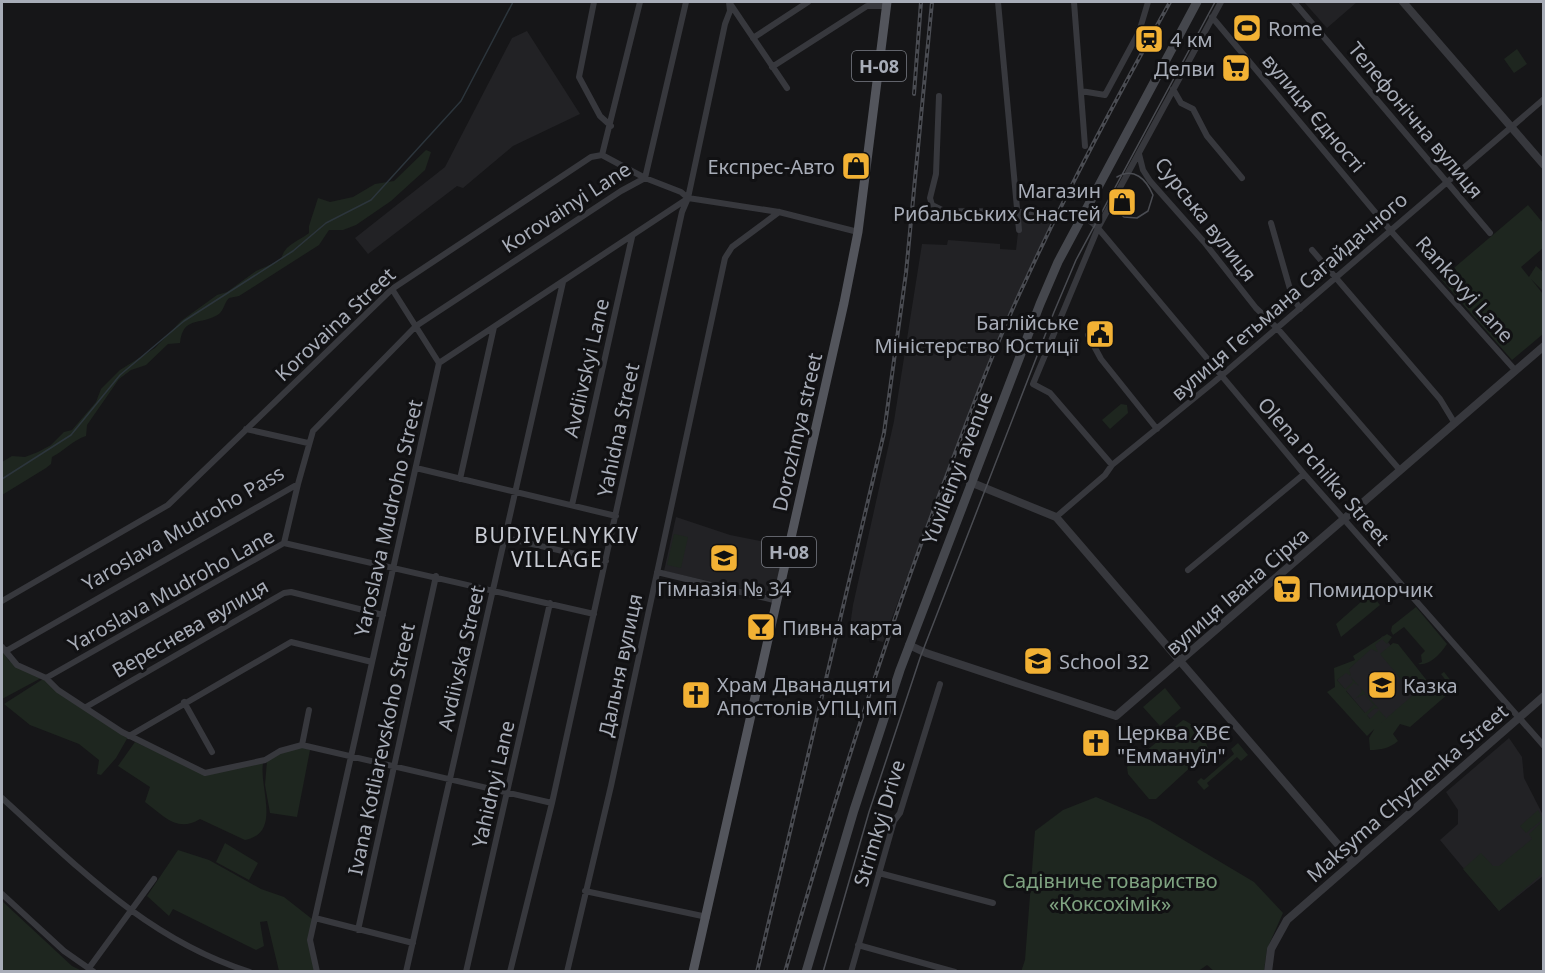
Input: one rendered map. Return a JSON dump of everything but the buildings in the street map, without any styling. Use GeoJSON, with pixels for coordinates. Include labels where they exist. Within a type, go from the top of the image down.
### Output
{"type":"FeatureCollection","features":[{"type":"Feature","properties":{"kind":"main road","name":"Yuvileinyi avenue"},"geometry":{"type":"LineString","coordinates":[[806,972],[873,748],[909,645],[970,482],[1045,293],[1083,215],[1197,2]]}},
{"type":"Feature","properties":{"kind":"main road","name":"Dorozhnya street"},"geometry":{"type":"LineString","coordinates":[[693,972],[778,601],[858,232],[887,4]]}},
{"type":"Feature","properties":{"kind":"street"},"geometry":{"type":"LineString","coordinates":[[594,2],[579,77],[589,99],[611,126]]}},
{"type":"Feature","properties":{"kind":"street"},"geometry":{"type":"LineString","coordinates":[[640,2],[602,155],[645,178],[681,192],[688,198],[779,212],[858,232]]}},
{"type":"Feature","properties":{"kind":"street","name":"Korovainyi Lane"},"geometry":{"type":"LineString","coordinates":[[416,326],[621,191],[645,178],[686,2]]}},
{"type":"Feature","properties":{"kind":"street"},"geometry":{"type":"LineString","coordinates":[[729,2],[787,88]]}},
{"type":"Feature","properties":{"kind":"street","name":"Yahidna Street"},"geometry":{"type":"LineString","coordinates":[[510,972],[552,803],[682,212],[688,198],[717,57],[730,11],[729,2]]}},
{"type":"Feature","properties":{"kind":"street"},"geometry":{"type":"LineString","coordinates":[[753,38],[808,2]]}},
{"type":"Feature","properties":{"kind":"street"},"geometry":{"type":"LineString","coordinates":[[998,2],[1018,230]]}},
{"type":"Feature","properties":{"kind":"street"},"geometry":{"type":"LineString","coordinates":[[1074,2],[1085,146]]}},
{"type":"Feature","properties":{"kind":"street"},"geometry":{"type":"LineString","coordinates":[[1081,91],[1106,95],[1139,32],[1148,2]]}},
{"type":"Feature","properties":{"kind":"street"},"geometry":{"type":"LineString","coordinates":[[1112,465],[1050,393],[1033,384],[1098,228],[1221,2]]}},
{"type":"Feature","properties":{"kind":"street","name":"Телефонічна вулиця"},"geometry":{"type":"LineString","coordinates":[[1294,2],[1490,233]]}},
{"type":"Feature","properties":{"kind":"street"},"geometry":{"type":"LineString","coordinates":[[1403,2],[1544,165]]}},
{"type":"Feature","properties":{"kind":"street"},"geometry":{"type":"LineString","coordinates":[[772,67],[867,6],[887,4]]}},
{"type":"Feature","properties":{"kind":"street","name":"вулиця Єдності"},"geometry":{"type":"LineString","coordinates":[[1212,17],[1390,230]]}},
{"type":"Feature","properties":{"kind":"street"},"geometry":{"type":"LineString","coordinates":[[1173,89],[1181,104],[1193,110],[1207,136],[1242,178]]}},
{"type":"Feature","properties":{"kind":"street"},"geometry":{"type":"LineString","coordinates":[[939,96],[936,174],[930,198],[932,206],[944,212],[1038,212]]}},
{"type":"Feature","properties":{"kind":"street","name":"вулиця Гетьмана Сагайдачного"},"geometry":{"type":"LineString","coordinates":[[1056,517],[1105,475],[1112,465],[1221,376],[1544,99]]}},
{"type":"Feature","properties":{"kind":"street","name":"Сурська вулиця"},"geometry":{"type":"LineString","coordinates":[[1138,153],[1143,170],[1150,181],[1204,242],[1256,309],[1277,328],[1399,469]]}},
{"type":"Feature","properties":{"kind":"street","name":"Korovaina Street"},"geometry":{"type":"LineString","coordinates":[[2,601],[168,505],[392,289],[591,157],[602,155]]}},
{"type":"Feature","properties":{"kind":"street"},"geometry":{"type":"LineString","coordinates":[[392,289],[439,363],[688,198]]}},
{"type":"Feature","properties":{"kind":"street","name":"Дальня вулиця"},"geometry":{"type":"LineString","coordinates":[[567,972],[725,258],[732,247],[779,212]]}},
{"type":"Feature","properties":{"kind":"street","name":"Olena Pchilka Street"},"geometry":{"type":"LineString","coordinates":[[1083,215],[1098,228],[1304,474],[1544,746]]}},
{"type":"Feature","properties":{"kind":"street"},"geometry":{"type":"LineString","coordinates":[[1271,223],[1292,296],[1300,309]]}},
{"type":"Feature","properties":{"kind":"street","name":"Rankovyi Lane"},"geometry":{"type":"LineString","coordinates":[[1390,230],[1515,370]]}},
{"type":"Feature","properties":{"kind":"street","name":"Avdiivskyi Lane"},"geometry":{"type":"LineString","coordinates":[[572,505],[632,237]]}},
{"type":"Feature","properties":{"kind":"street"},"geometry":{"type":"LineString","coordinates":[[1312,250],[1440,399],[1454,422]]}},
{"type":"Feature","properties":{"kind":"street","name":"Avdiivska Street"},"geometry":{"type":"LineString","coordinates":[[406,972],[563,282]]}},
{"type":"Feature","properties":{"kind":"street","name":"Yaroslava Mudroho Pass"},"geometry":{"type":"LineString","coordinates":[[4,649],[298,483],[313,431],[416,326]]}},
{"type":"Feature","properties":{"kind":"street"},"geometry":{"type":"LineString","coordinates":[[460,479],[494,327]]}},
{"type":"Feature","properties":{"kind":"street"},"geometry":{"type":"LineString","coordinates":[[1088,334],[1101,359],[1156,429]]}},
{"type":"Feature","properties":{"kind":"street","name":"вулиця Івана Сірка"},"geometry":{"type":"LineString","coordinates":[[909,645],[926,653],[1116,716],[1544,346]]}},
{"type":"Feature","properties":{"kind":"street","name":"Yaroslava Mudroho Street"},"geometry":{"type":"LineString","coordinates":[[316,972],[310,940],[439,363]]}},
{"type":"Feature","properties":{"kind":"street"},"geometry":{"type":"LineString","coordinates":[[246,429],[308,443]]}},
{"type":"Feature","properties":{"kind":"street"},"geometry":{"type":"LineString","coordinates":[[416,468],[616,516]]}},
{"type":"Feature","properties":{"kind":"street"},"geometry":{"type":"LineString","coordinates":[[1188,570],[1304,474]]}},
{"type":"Feature","properties":{"kind":"street"},"geometry":{"type":"LineString","coordinates":[[970,482],[1056,517],[1353,862]]}},
{"type":"Feature","properties":{"kind":"street"},"geometry":{"type":"LineString","coordinates":[[284,543],[298,483]]}},
{"type":"Feature","properties":{"kind":"street"},"geometry":{"type":"LineString","coordinates":[[506,538],[606,561]]}},
{"type":"Feature","properties":{"kind":"street","name":"Yaroslava Mudroho Lane"},"geometry":{"type":"LineString","coordinates":[[46,678],[284,543],[394,566],[594,614]]}},
{"type":"Feature","properties":{"kind":"street"},"geometry":{"type":"LineString","coordinates":[[657,572],[778,601]]}},
{"type":"Feature","properties":{"kind":"street","name":"Ivana Kotliarevskoho Street"},"geometry":{"type":"LineString","coordinates":[[358,930],[436,576]]}},
{"type":"Feature","properties":{"kind":"street","name":"Вереснева вулиця"},"geometry":{"type":"LineString","coordinates":[[86,707],[284,593],[291,592],[383,615]]}},
{"type":"Feature","properties":{"kind":"street","name":"Yahidnyi Lane"},"geometry":{"type":"LineString","coordinates":[[466,972],[550,603]]}},
{"type":"Feature","properties":{"kind":"street"},"geometry":{"type":"LineString","coordinates":[[129,736],[184,702],[291,642],[372,662]]}},
{"type":"Feature","properties":{"kind":"street"},"geometry":{"type":"LineString","coordinates":[[4,649],[16,665],[46,678],[58,690],[129,736],[206,773],[265,760],[280,751],[302,745],[552,803]]}},
{"type":"Feature","properties":{"kind":"street","name":"Strimkyj Drive"},"geometry":{"type":"LineString","coordinates":[[851,972],[879,873],[940,684]]}},
{"type":"Feature","properties":{"kind":"street","name":"Maksyma Chyzhenka Street"},"geometry":{"type":"LineString","coordinates":[[1268,972],[1271,949],[1277,935],[1292,915],[1544,696]]}},
{"type":"Feature","properties":{"kind":"street"},"geometry":{"type":"LineString","coordinates":[[184,702],[212,752]]}},
{"type":"Feature","properties":{"kind":"street"},"geometry":{"type":"LineString","coordinates":[[302,745],[309,710]]}},
{"type":"Feature","properties":{"kind":"street"},"geometry":{"type":"LineString","coordinates":[[2,798],[129,911],[190,948],[250,972]]}},
{"type":"Feature","properties":{"kind":"street"},"geometry":{"type":"LineString","coordinates":[[879,873],[993,903]]}},
{"type":"Feature","properties":{"kind":"street"},"geometry":{"type":"LineString","coordinates":[[2,894],[64,951],[92,970],[129,911],[154,879]]}},
{"type":"Feature","properties":{"kind":"street"},"geometry":{"type":"LineString","coordinates":[[585,891],[707,917]]}},
{"type":"Feature","properties":{"kind":"street"},"geometry":{"type":"LineString","coordinates":[[315,918],[413,943]]}},
{"type":"Feature","properties":{"kind":"street"},"geometry":{"type":"LineString","coordinates":[[858,945],[956,972]]}},
{"type":"Feature","properties":{"kind":"shaded area"},"geometry":{"type":"Polygon","coordinates":[[[1304,2],[1357,2],[1327,28],[1304,2]]]}},
{"type":"Feature","properties":{"kind":"shaded area"},"geometry":{"type":"Polygon","coordinates":[[[527,31],[580,114],[513,146],[463,188],[457,186],[368,254],[355,238],[445,167],[512,38],[527,31]]]}},
{"type":"Feature","properties":{"kind":"shaded area"},"geometry":{"type":"Polygon","coordinates":[[[1020,215],[1046,218],[1051,223],[1023,282],[956,446],[883,642],[866,638],[855,633],[850,626],[894,421],[922,244],[947,245],[948,240],[1000,244],[1000,249],[1016,250],[1020,215]]]}},
{"type":"Feature","properties":{"kind":"shaded area","name":"Гімназія № 34"},"geometry":{"type":"Polygon","coordinates":[[[676,517],[730,535],[785,546],[774,596],[664,571],[676,517]]]}},
{"type":"Feature","properties":{"kind":"shaded area","name":"Казка"},"geometry":{"type":"Polygon","coordinates":[[[1383,636],[1430,693],[1382,733],[1337,680],[1383,636]]]}},
{"type":"Feature","properties":{"kind":"shaded area"},"geometry":{"type":"Polygon","coordinates":[[[1509,738],[1522,757],[1524,778],[1543,815],[1543,876],[1499,911],[1440,840],[1458,824],[1458,810],[1446,792],[1509,738]]]}},
{"type":"Feature","properties":{"kind":"green space"},"geometry":{"type":"Polygon","coordinates":[[[1517,49],[1527,64],[1514,73],[1504,59],[1517,49]]]}},
{"type":"Feature","properties":{"kind":"green space"},"geometry":{"type":"Polygon","coordinates":[[[426,150],[431,152],[425,170],[391,201],[356,225],[343,230],[329,230],[319,245],[239,296],[229,298],[219,314],[185,328],[180,343],[168,344],[146,365],[131,370],[119,379],[87,425],[86,436],[52,457],[51,464],[46,468],[2,495],[2,462],[12,456],[25,457],[38,452],[51,445],[64,432],[72,430],[96,402],[101,389],[120,370],[155,348],[181,321],[217,295],[227,292],[256,271],[281,260],[288,247],[309,233],[318,198],[330,202],[353,197],[375,184],[394,181],[426,150]]]}},
{"type":"Feature","properties":{"kind":"green space"},"geometry":{"type":"Polygon","coordinates":[[[1528,205],[1543,223],[1543,248],[1521,267],[1529,277],[1536,266],[1543,272],[1543,291],[1531,279],[1543,294],[1543,334],[1512,360],[1441,279],[1528,205]]]}},
{"type":"Feature","properties":{"kind":"green space"},"geometry":{"type":"Polygon","coordinates":[[[1121,404],[1127,405],[1128,413],[1110,429],[1102,420],[1121,404]]]}},
{"type":"Feature","properties":{"kind":"green space"},"geometry":{"type":"Polygon","coordinates":[[[674,534],[688,537],[681,568],[667,565],[674,534]]]}},
{"type":"Feature","properties":{"kind":"green space"},"geometry":{"type":"Polygon","coordinates":[[[1371,593],[1380,605],[1341,637],[1336,624],[1371,593]]]}},
{"type":"Feature","properties":{"kind":"green space"},"geometry":{"type":"Polygon","coordinates":[[[1416,607],[1447,644],[1435,658],[1422,664],[1418,664],[1422,662],[1421,655],[1425,651],[1404,627],[1393,635],[1391,631],[1392,626],[1416,607]]]}},
{"type":"Feature","properties":{"kind":"green space"},"geometry":{"type":"Polygon","coordinates":[[[1387,634],[1392,637],[1387,644],[1382,639],[1375,645],[1378,652],[1371,649],[1349,669],[1351,676],[1346,673],[1337,680],[1345,689],[1353,682],[1351,677],[1359,686],[1354,683],[1346,691],[1365,713],[1374,705],[1364,694],[1355,699],[1362,692],[1360,687],[1379,709],[1375,708],[1367,715],[1370,719],[1379,710],[1386,718],[1367,736],[1327,692],[1335,687],[1334,668],[1355,660],[1353,656],[1387,634]]]}},
{"type":"Feature","properties":{"kind":"green space"},"geometry":{"type":"Polygon","coordinates":[[[1393,643],[1398,644],[1436,692],[1440,683],[1441,688],[1447,682],[1441,674],[1444,672],[1456,687],[1410,727],[1400,724],[1393,734],[1398,741],[1385,748],[1370,750],[1369,738],[1375,728],[1412,696],[1411,691],[1380,654],[1393,643]]]}},
{"type":"Feature","properties":{"kind":"green space"},"geometry":{"type":"Polygon","coordinates":[[[2,649],[9,661],[43,677],[2,699],[2,649]]]}},
{"type":"Feature","properties":{"kind":"green space"},"geometry":{"type":"Polygon","coordinates":[[[43,679],[128,737],[116,758],[101,775],[97,774],[99,760],[79,744],[30,725],[4,704],[43,679]]]}},
{"type":"Feature","properties":{"kind":"green space"},"geometry":{"type":"Polygon","coordinates":[[[1165,688],[1181,708],[1160,726],[1143,707],[1165,688]]]}},
{"type":"Feature","properties":{"kind":"green space"},"geometry":{"type":"Polygon","coordinates":[[[1183,720],[1199,732],[1206,742],[1208,751],[1156,799],[1149,799],[1128,774],[1127,767],[1183,720]]]}},
{"type":"Feature","properties":{"kind":"green space"},"geometry":{"type":"Polygon","coordinates":[[[135,742],[205,774],[263,763],[266,819],[263,829],[256,836],[245,840],[200,819],[184,824],[165,817],[145,802],[150,787],[118,766],[135,742]]]}},
{"type":"Feature","properties":{"kind":"green space"},"geometry":{"type":"Polygon","coordinates":[[[1238,743],[1248,755],[1241,761],[1237,757],[1207,783],[1209,786],[1204,790],[1197,782],[1201,778],[1204,780],[1234,754],[1231,749],[1238,743]]]}},
{"type":"Feature","properties":{"kind":"green space"},"geometry":{"type":"Polygon","coordinates":[[[301,747],[310,750],[297,817],[270,813],[265,785],[267,761],[280,753],[301,747]]]}},
{"type":"Feature","properties":{"kind":"green space","name":"Садівниче товариство «Коксохімік»"},"geometry":{"type":"Polygon","coordinates":[[[1096,797],[1150,820],[1254,882],[1283,913],[1267,949],[1264,971],[1214,971],[1207,965],[1197,972],[1021,972],[1025,960],[1035,831],[1063,810],[1096,797]]]}},
{"type":"Feature","properties":{"kind":"green space"},"geometry":{"type":"Polygon","coordinates":[[[1538,810],[1543,819],[1526,833],[1520,826],[1538,810]]]}},
{"type":"Feature","properties":{"kind":"green space"},"geometry":{"type":"Polygon","coordinates":[[[1543,821],[1543,873],[1499,911],[1463,869],[1481,853],[1493,866],[1499,866],[1532,839],[1529,834],[1543,821]]]}},
{"type":"Feature","properties":{"kind":"green space"},"geometry":{"type":"Polygon","coordinates":[[[225,843],[258,863],[249,880],[216,862],[225,843]]]}},
{"type":"Feature","properties":{"kind":"green space"},"geometry":{"type":"Polygon","coordinates":[[[178,850],[209,860],[261,889],[284,897],[312,919],[314,971],[279,971],[267,921],[260,922],[264,946],[256,950],[173,909],[169,916],[147,896],[178,850]]]}},
{"type":"Feature","properties":{"kind":"green space"},"geometry":{"type":"Polygon","coordinates":[[[2,901],[72,966],[82,971],[2,971],[2,901]]]}},
{"type":"Feature","properties":{"kind":"waterway"},"geometry":{"type":"LineString","coordinates":[[2,479],[71,435],[120,375],[184,321],[293,251],[326,223],[371,200],[461,101],[513,2]]}},
{"type":"Feature","properties":{"kind":"tram line"},"geometry":{"type":"LineString","coordinates":[[823,972],[869,812],[920,658],[1054,312],[1076,260],[1215,2]]}},
{"type":"Feature","properties":{"kind":"tram line"},"geometry":{"type":"LineString","coordinates":[[1109,195],[1110,206],[1124,217],[1137,218],[1148,211],[1153,195],[1147,184],[1134,174],[1123,174],[1117,177]]}},
{"type":"Feature","properties":{"kind":"railway"},"geometry":{"type":"LineString","coordinates":[[914,94],[921,2]]}},
{"type":"Feature","properties":{"kind":"railway"},"geometry":{"type":"LineString","coordinates":[[757,972],[884,433],[906,273],[932,2]]}},
{"type":"Feature","properties":{"kind":"railway"},"geometry":{"type":"LineString","coordinates":[[785,972],[881,658],[985,376],[1014,305],[1059,211],[1170,2]]}},
{"type":"Feature","properties":{"kind":"place","name":"Rome"},"geometry":{"type":"Point","coordinates":[1247,28]}},
{"type":"Feature","properties":{"kind":"place","name":"4 км"},"geometry":{"type":"Point","coordinates":[1149,39]}},
{"type":"Feature","properties":{"kind":"place","name":"Делви"},"geometry":{"type":"Point","coordinates":[1236,68]}},
{"type":"Feature","properties":{"kind":"place","name":"Експрес-Авто"},"geometry":{"type":"Point","coordinates":[856,166]}},
{"type":"Feature","properties":{"kind":"place","name":"Магазин Рибальських Снастей"},"geometry":{"type":"Point","coordinates":[1122,202]}},
{"type":"Feature","properties":{"kind":"place","name":"Баглійське Міністерство Юстиції"},"geometry":{"type":"Point","coordinates":[1100,334]}},
{"type":"Feature","properties":{"kind":"place","name":"Гімназія № 34"},"geometry":{"type":"Point","coordinates":[724,558]}},
{"type":"Feature","properties":{"kind":"place","name":"Помидорчик"},"geometry":{"type":"Point","coordinates":[1287,589]}},
{"type":"Feature","properties":{"kind":"place","name":"Пивна карта"},"geometry":{"type":"Point","coordinates":[761,627]}},
{"type":"Feature","properties":{"kind":"place","name":"School 32"},"geometry":{"type":"Point","coordinates":[1038,661]}},
{"type":"Feature","properties":{"kind":"place","name":"Казка"},"geometry":{"type":"Point","coordinates":[1382,685]}},
{"type":"Feature","properties":{"kind":"place","name":"Храм Дванадцяти Апостолів УПЦ МП"},"geometry":{"type":"Point","coordinates":[696,695]}},
{"type":"Feature","properties":{"kind":"place","name":"Церква ХВЄ \"Еммануїл\""},"geometry":{"type":"Point","coordinates":[1096,743]}},
{"type":"Feature","properties":{"kind":"district","name":"BUDIVELNYKIV VILLAGE"},"geometry":{"type":"Point","coordinates":[557,547]}}]}
